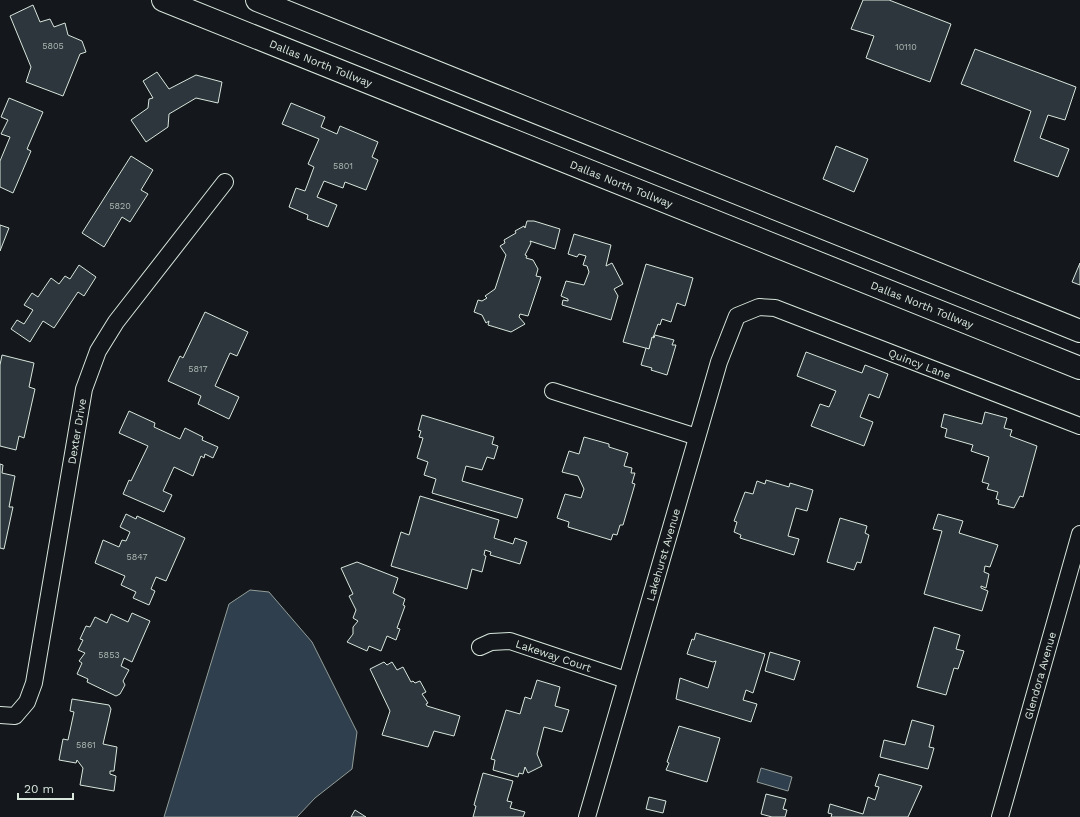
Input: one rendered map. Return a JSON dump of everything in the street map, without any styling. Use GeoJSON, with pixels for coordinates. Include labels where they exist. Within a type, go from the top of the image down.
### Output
{"type":"FeatureCollection","features":[{"type":"Feature","properties":{"kind":"highway","name":"Dallas North Tollway"},"geometry":{"type":"LineString","coordinates":[[163,0],[1080,368]]}},
{"type":"Feature","properties":{"kind":"highway"},"geometry":{"type":"LineString","coordinates":[[257,0],[1080,331]]}},
{"type":"Feature","properties":{"kind":"street","name":"Dexter Drive"},"geometry":{"type":"LineString","coordinates":[[8,716],[27,702],[34,683],[84,389],[98,351],[116,322],[225,182]]}},
{"type":"Feature","properties":{"kind":"street","name":"Quincy Lane"},"geometry":{"type":"LineString","coordinates":[[759,307],[775,308],[1080,426]]}},
{"type":"Feature","properties":{"kind":"street","name":"Lakehurst Avenue"},"geometry":{"type":"LineString","coordinates":[[587,817],[719,362],[737,316],[759,307]]}},
{"type":"Feature","properties":{"kind":"street"},"geometry":{"type":"LineString","coordinates":[[553,391],[697,437]]}},
{"type":"Feature","properties":{"kind":"street","name":"Glendora Avenue"},"geometry":{"type":"LineString","coordinates":[[1000,817],[1080,534]]}},
{"type":"Feature","properties":{"kind":"street","name":"Lakeway Court"},"geometry":{"type":"LineString","coordinates":[[480,647],[491,642],[510,642],[626,680]]}},
{"type":"Feature","properties":{"kind":"water"},"geometry":{"type":"Polygon","coordinates":[[[250,590],[269,592],[312,642],[357,732],[352,769],[315,798],[297,817],[164,817],[229,604],[250,590]]]}},
{"type":"Feature","properties":{"kind":"water"},"geometry":{"type":"Polygon","coordinates":[[[761,768],[792,777],[788,791],[757,782],[761,768]]]}},
{"type":"Feature","properties":{"kind":"building"},"geometry":{"type":"Polygon","coordinates":[[[863,0],[889,0],[951,24],[930,82],[866,58],[874,36],[851,29],[863,0]]]}},
{"type":"Feature","properties":{"kind":"building"},"geometry":{"type":"Polygon","coordinates":[[[33,5],[40,22],[50,19],[54,27],[65,23],[68,35],[82,41],[86,52],[80,54],[63,96],[26,82],[31,67],[10,16],[33,5]]]}},
{"type":"Feature","properties":{"kind":"building"},"geometry":{"type":"Polygon","coordinates":[[[975,49],[1076,87],[1065,120],[1048,115],[1040,138],[1069,149],[1058,177],[1014,161],[1031,111],[961,84],[975,49]]]}},
{"type":"Feature","properties":{"kind":"building"},"geometry":{"type":"Polygon","coordinates":[[[157,72],[169,89],[196,75],[222,82],[218,103],[196,98],[169,114],[168,127],[146,142],[131,120],[148,108],[149,99],[153,98],[143,81],[157,72]]]}},
{"type":"Feature","properties":{"kind":"building"},"geometry":{"type":"Polygon","coordinates":[[[9,98],[43,112],[27,149],[31,151],[13,193],[0,187],[0,161],[10,137],[1,134],[8,120],[1,117],[9,98]]]}},
{"type":"Feature","properties":{"kind":"building"},"geometry":{"type":"Polygon","coordinates":[[[291,103],[325,117],[321,127],[337,134],[340,126],[378,142],[372,157],[378,160],[366,190],[345,182],[343,188],[324,181],[317,197],[337,205],[328,227],[307,219],[308,215],[289,207],[296,188],[305,191],[314,167],[308,164],[319,139],[282,124],[291,103]]]}},
{"type":"Feature","properties":{"kind":"building"},"geometry":{"type":"Polygon","coordinates":[[[836,146],[868,159],[854,192],[823,179],[836,146]]]}},
{"type":"Feature","properties":{"kind":"building"},"geometry":{"type":"Polygon","coordinates":[[[131,156],[153,170],[141,190],[148,194],[130,222],[122,217],[104,247],[82,233],[131,156]]]}},
{"type":"Feature","properties":{"kind":"building"},"geometry":{"type":"Polygon","coordinates":[[[527,221],[534,221],[560,229],[555,249],[530,241],[531,243],[525,255],[527,256],[526,258],[533,260],[538,269],[536,276],[541,277],[528,316],[520,314],[519,317],[525,324],[511,332],[488,325],[489,321],[486,323],[482,315],[474,312],[478,300],[482,301],[487,298],[485,296],[495,289],[506,255],[500,246],[505,243],[504,240],[516,233],[515,231],[524,226],[525,228],[527,221]]]}},
{"type":"Feature","properties":{"kind":"building"},"geometry":{"type":"Polygon","coordinates":[[[0,225],[9,228],[0,251],[0,225]]]}},
{"type":"Feature","properties":{"kind":"building"},"geometry":{"type":"Polygon","coordinates":[[[574,234],[611,245],[606,266],[612,263],[623,284],[614,289],[618,296],[611,320],[562,305],[563,300],[568,301],[568,299],[561,296],[566,281],[584,285],[589,272],[587,266],[583,265],[586,256],[579,254],[577,257],[568,254],[574,234]]]}},
{"type":"Feature","properties":{"kind":"building"},"geometry":{"type":"Polygon","coordinates":[[[1080,263],[1080,285],[1072,282],[1080,263]]]}},
{"type":"Feature","properties":{"kind":"building"},"geometry":{"type":"Polygon","coordinates":[[[646,264],[693,278],[685,306],[677,303],[671,322],[662,319],[660,325],[658,324],[649,349],[623,342],[646,264]]]}},
{"type":"Feature","properties":{"kind":"building"},"geometry":{"type":"Polygon","coordinates":[[[79,265],[96,277],[84,296],[78,292],[54,328],[43,321],[30,342],[11,329],[17,320],[24,324],[33,310],[24,305],[32,293],[38,297],[51,278],[59,284],[65,276],[70,279],[79,265]]]}},
{"type":"Feature","properties":{"kind":"building"},"geometry":{"type":"Polygon","coordinates":[[[205,312],[248,332],[237,356],[230,353],[215,386],[239,397],[229,419],[198,404],[201,396],[168,381],[180,356],[183,358],[205,312]]]}},
{"type":"Feature","properties":{"kind":"building"},"geometry":{"type":"Polygon","coordinates":[[[655,335],[674,340],[672,345],[676,345],[667,375],[641,365],[646,348],[649,349],[652,337],[654,338],[655,335]]]}},
{"type":"Feature","properties":{"kind":"building"},"geometry":{"type":"Polygon","coordinates":[[[806,352],[862,373],[865,365],[888,374],[879,398],[869,394],[860,417],[873,422],[864,446],[811,426],[820,404],[829,407],[836,391],[797,376],[806,352]]]}},
{"type":"Feature","properties":{"kind":"building"},"geometry":{"type":"Polygon","coordinates":[[[2,355],[34,363],[29,387],[35,389],[24,438],[19,436],[16,450],[0,446],[0,365],[2,355]]]}},
{"type":"Feature","properties":{"kind":"building"},"geometry":{"type":"Polygon","coordinates":[[[129,411],[155,423],[154,427],[180,439],[185,428],[203,437],[202,440],[218,447],[213,458],[205,454],[204,458],[201,456],[193,476],[174,467],[163,491],[172,495],[164,512],[123,494],[148,446],[119,433],[129,411]]]}},
{"type":"Feature","properties":{"kind":"building"},"geometry":{"type":"Polygon","coordinates":[[[985,412],[1007,418],[1004,428],[1012,430],[1010,436],[1037,446],[1023,497],[1020,496],[1014,508],[998,504],[999,500],[996,499],[998,492],[987,489],[989,484],[982,482],[989,457],[971,451],[973,445],[945,437],[947,429],[941,427],[944,414],[982,424],[985,412]]]}},
{"type":"Feature","properties":{"kind":"building"},"geometry":{"type":"Polygon","coordinates":[[[422,415],[494,437],[492,444],[498,446],[494,459],[487,457],[482,470],[466,466],[462,481],[523,499],[517,518],[432,493],[436,479],[424,475],[428,462],[417,458],[423,438],[419,437],[421,431],[418,430],[422,415]]]}},
{"type":"Feature","properties":{"kind":"building"},"geometry":{"type":"Polygon","coordinates":[[[584,437],[609,444],[609,447],[628,453],[624,466],[632,468],[631,473],[635,473],[632,483],[635,484],[623,525],[620,525],[617,535],[613,534],[611,540],[568,527],[569,522],[557,518],[565,494],[581,498],[584,489],[578,476],[562,472],[569,451],[579,454],[584,437]]]}},
{"type":"Feature","properties":{"kind":"building"},"geometry":{"type":"Polygon","coordinates":[[[0,464],[3,465],[2,473],[15,476],[9,507],[13,507],[4,549],[0,548],[0,464]]]}},
{"type":"Feature","properties":{"kind":"building"},"geometry":{"type":"Polygon","coordinates":[[[766,480],[789,487],[790,483],[813,490],[807,511],[796,508],[788,536],[799,539],[794,555],[740,538],[741,535],[734,532],[737,522],[734,521],[745,492],[753,494],[757,481],[765,484],[766,480]]]}},
{"type":"Feature","properties":{"kind":"building"},"geometry":{"type":"Polygon","coordinates":[[[420,496],[499,520],[494,538],[513,544],[515,538],[527,542],[520,564],[490,555],[491,552],[485,550],[484,555],[486,556],[482,572],[472,569],[467,589],[391,566],[401,532],[409,535],[420,496]]]}},
{"type":"Feature","properties":{"kind":"building"},"geometry":{"type":"Polygon","coordinates":[[[126,514],[136,519],[137,516],[185,538],[166,581],[156,577],[151,589],[155,591],[149,605],[133,598],[136,592],[121,585],[125,576],[95,563],[103,540],[119,547],[122,540],[126,541],[130,532],[120,527],[126,514]]]}},
{"type":"Feature","properties":{"kind":"building"},"geometry":{"type":"Polygon","coordinates":[[[938,514],[963,521],[959,533],[998,545],[990,567],[985,566],[984,572],[989,574],[986,588],[981,586],[981,588],[988,591],[982,611],[924,594],[942,531],[933,529],[938,514]]]}},
{"type":"Feature","properties":{"kind":"building"},"geometry":{"type":"Polygon","coordinates":[[[840,518],[867,526],[865,533],[869,535],[861,563],[857,562],[854,570],[827,562],[840,518]]]}},
{"type":"Feature","properties":{"kind":"building"},"geometry":{"type":"Polygon","coordinates":[[[357,562],[398,578],[393,593],[405,599],[403,605],[405,606],[397,628],[400,629],[396,640],[387,636],[381,651],[369,646],[367,651],[347,642],[353,634],[353,627],[358,621],[353,618],[356,610],[349,596],[353,594],[341,568],[357,562]]]}},
{"type":"Feature","properties":{"kind":"building"},"geometry":{"type":"Polygon","coordinates":[[[132,613],[150,621],[132,662],[124,658],[121,666],[129,670],[123,681],[125,685],[120,694],[116,696],[87,682],[88,679],[77,674],[82,663],[79,661],[85,653],[78,650],[83,640],[80,639],[86,626],[90,627],[95,617],[107,623],[111,614],[128,622],[132,613]]]}},
{"type":"Feature","properties":{"kind":"building"},"geometry":{"type":"Polygon","coordinates":[[[934,627],[960,635],[956,649],[964,651],[958,669],[954,668],[946,695],[917,687],[934,627]]]}},
{"type":"Feature","properties":{"kind":"building"},"geometry":{"type":"Polygon","coordinates":[[[696,633],[765,654],[753,693],[746,690],[743,700],[757,704],[751,722],[676,699],[680,678],[708,688],[716,661],[713,662],[687,654],[692,639],[694,640],[696,633]]]}},
{"type":"Feature","properties":{"kind":"building"},"geometry":{"type":"Polygon","coordinates":[[[770,652],[800,661],[794,680],[765,671],[770,652]]]}},
{"type":"Feature","properties":{"kind":"building"},"geometry":{"type":"Polygon","coordinates":[[[384,662],[387,665],[392,662],[397,670],[403,667],[411,682],[413,681],[415,683],[420,681],[426,692],[422,694],[428,703],[426,704],[427,706],[460,716],[454,736],[434,731],[428,747],[382,735],[390,711],[370,669],[384,662]]]}},
{"type":"Feature","properties":{"kind":"building"},"geometry":{"type":"Polygon","coordinates":[[[537,680],[560,687],[555,706],[569,710],[562,732],[544,727],[537,754],[542,766],[528,773],[525,767],[523,774],[519,773],[518,777],[493,770],[495,760],[491,759],[506,710],[520,714],[525,697],[531,699],[537,680]]]}},
{"type":"Feature","properties":{"kind":"building"},"geometry":{"type":"Polygon","coordinates":[[[72,699],[109,705],[111,709],[103,744],[117,747],[114,771],[110,771],[110,774],[116,776],[114,791],[80,785],[83,768],[77,760],[76,763],[59,760],[63,739],[68,740],[74,712],[70,711],[72,699]]]}},
{"type":"Feature","properties":{"kind":"building"},"geometry":{"type":"Polygon","coordinates":[[[912,720],[934,726],[929,747],[934,748],[928,769],[880,757],[884,740],[905,745],[912,720]]]}},
{"type":"Feature","properties":{"kind":"building"},"geometry":{"type":"Polygon","coordinates":[[[679,726],[720,738],[707,782],[666,770],[669,763],[667,762],[679,726]]]}},
{"type":"Feature","properties":{"kind":"building"},"geometry":{"type":"Polygon","coordinates":[[[483,773],[513,781],[507,801],[512,802],[510,808],[525,812],[523,817],[473,817],[476,806],[474,805],[483,773]]]}},
{"type":"Feature","properties":{"kind":"building"},"geometry":{"type":"Polygon","coordinates":[[[879,774],[922,786],[908,817],[831,817],[832,814],[828,813],[830,804],[863,814],[868,797],[875,800],[879,787],[875,786],[879,774]]]}},
{"type":"Feature","properties":{"kind":"building"},"geometry":{"type":"Polygon","coordinates":[[[766,794],[786,799],[783,809],[787,810],[785,817],[772,817],[761,814],[766,794]]]}},
{"type":"Feature","properties":{"kind":"building"},"geometry":{"type":"Polygon","coordinates":[[[649,797],[666,801],[663,813],[646,809],[649,797]]]}},
{"type":"Feature","properties":{"kind":"building"},"geometry":{"type":"Polygon","coordinates":[[[355,810],[366,817],[351,817],[355,810]]]}}]}
